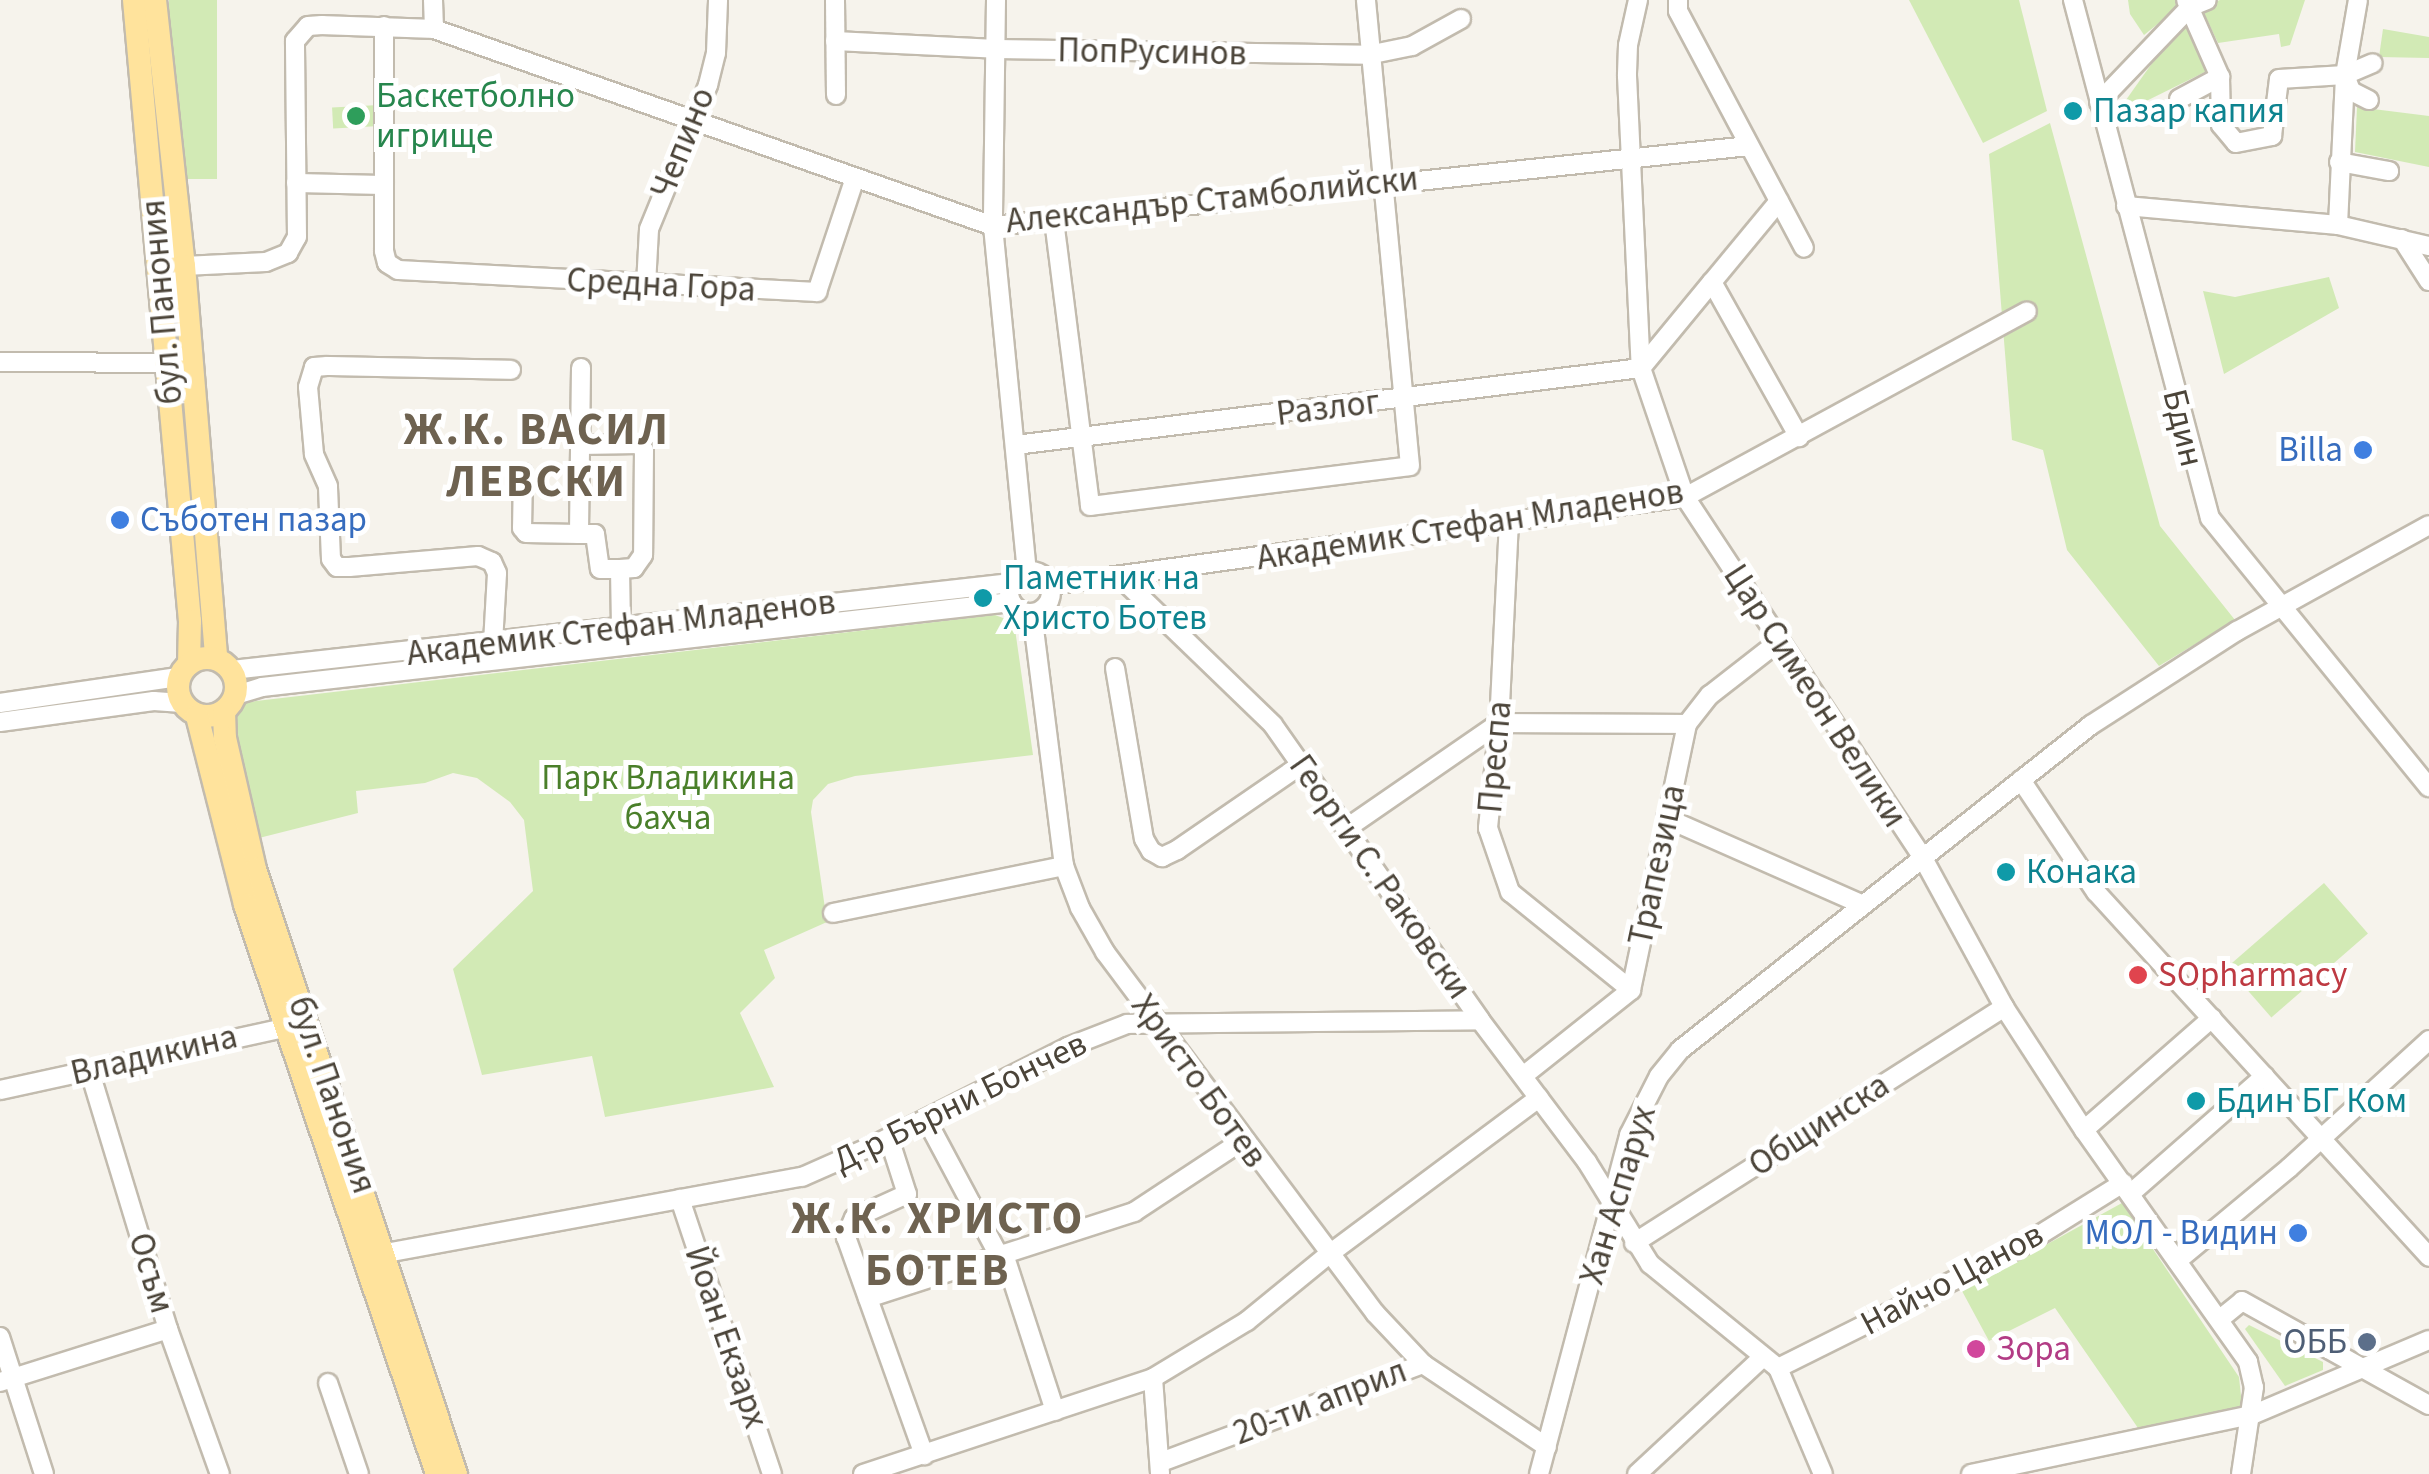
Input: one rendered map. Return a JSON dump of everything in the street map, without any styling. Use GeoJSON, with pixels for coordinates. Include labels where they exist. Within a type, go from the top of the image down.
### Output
{"type":"FeatureCollection","features":[{"type":"Feature","properties":{"kind":"main road","name":"бул. Панония"},"geometry":{"type":"LineString","coordinates":[[134,0],[190,621],[184,670],[190,709],[284,1026],[437,1474]]}},
{"type":"Feature","properties":{"kind":"main road","name":"бул. Панония"},"geometry":{"type":"LineString","coordinates":[[155,0],[230,704],[225,738],[255,870],[386,1253],[456,1474]]}},
{"type":"Feature","properties":{"kind":"main road"},"geometry":{"type":"LineString","coordinates":[[184,670],[224,664]]}},
{"type":"Feature","properties":{"kind":"main road"},"geometry":{"type":"LineString","coordinates":[[190,709],[230,704]]}},
{"type":"Feature","properties":{"kind":"street"},"geometry":{"type":"LineString","coordinates":[[432,0],[434,29]]}},
{"type":"Feature","properties":{"kind":"street","name":"Чепино"},"geometry":{"type":"LineString","coordinates":[[646,286],[649,229],[695,118],[716,53],[718,0]]}},
{"type":"Feature","properties":{"kind":"street"},"geometry":{"type":"LineString","coordinates":[[834,0],[836,95]]}},
{"type":"Feature","properties":{"kind":"street"},"geometry":{"type":"LineString","coordinates":[[996,0],[993,226],[1027,572]]}},
{"type":"Feature","properties":{"kind":"street"},"geometry":{"type":"LineString","coordinates":[[1054,220],[1090,506],[1410,466],[1368,55],[1366,0]]}},
{"type":"Feature","properties":{"kind":"street","name":"Цар Симеон Велики"},"geometry":{"type":"LineString","coordinates":[[1638,0],[1628,45],[1641,368],[1685,497],[1924,860],[2004,1006],[2084,1130],[2220,1319],[2252,1374],[2252,1414]]}},
{"type":"Feature","properties":{"kind":"street"},"geometry":{"type":"LineString","coordinates":[[1678,0],[1678,11],[1804,248]]}},
{"type":"Feature","properties":{"kind":"street","name":"Бдин"},"geometry":{"type":"LineString","coordinates":[[2073,0],[2201,496],[2210,518],[2429,787]]}},
{"type":"Feature","properties":{"kind":"street"},"geometry":{"type":"LineString","coordinates":[[2338,225],[2345,75],[2358,0]]}},
{"type":"Feature","properties":{"kind":"street"},"geometry":{"type":"LineString","coordinates":[[2099,102],[2194,2],[2220,78],[2221,125],[2236,143],[2272,136],[2279,79],[2345,75],[2374,63]]}},
{"type":"Feature","properties":{"kind":"street","name":"ПопРусинов"},"geometry":{"type":"LineString","coordinates":[[835,41],[996,50],[1368,55],[1412,46],[1461,18]]}},
{"type":"Feature","properties":{"kind":"street","name":"Александър Стамболийски"},"geometry":{"type":"LineString","coordinates":[[184,266],[266,262],[288,253],[296,237],[295,41],[299,32],[322,25],[434,29],[993,226],[1633,155],[1749,146]]}},
{"type":"Feature","properties":{"kind":"street"},"geometry":{"type":"LineString","coordinates":[[296,183],[384,185],[384,26]]}},
{"type":"Feature","properties":{"kind":"street"},"geometry":{"type":"LineString","coordinates":[[2345,75],[2351,91],[2370,100]]}},
{"type":"Feature","properties":{"kind":"street"},"geometry":{"type":"LineString","coordinates":[[2179,99],[2220,78]]}},
{"type":"Feature","properties":{"kind":"street"},"geometry":{"type":"LineString","coordinates":[[2338,162],[2389,172]]}},
{"type":"Feature","properties":{"kind":"street","name":"Средна Гора"},"geometry":{"type":"LineString","coordinates":[[384,185],[388,263],[398,270],[817,292],[855,178]]}},
{"type":"Feature","properties":{"kind":"street"},"geometry":{"type":"LineString","coordinates":[[1641,368],[1779,201]]}},
{"type":"Feature","properties":{"kind":"street"},"geometry":{"type":"LineString","coordinates":[[2126,206],[2338,225],[2429,246]]}},
{"type":"Feature","properties":{"kind":"street"},"geometry":{"type":"LineString","coordinates":[[2402,239],[2429,281]]}},
{"type":"Feature","properties":{"kind":"street"},"geometry":{"type":"LineString","coordinates":[[1712,282],[1799,437]]}},
{"type":"Feature","properties":{"kind":"street","name":"Академик Стефан Младенов"},"geometry":{"type":"LineString","coordinates":[[1050,585],[1685,497],[2027,311]]}},
{"type":"Feature","properties":{"kind":"street"},"geometry":{"type":"LineString","coordinates":[[0,362],[168,362]]}},
{"type":"Feature","properties":{"kind":"street"},"geometry":{"type":"LineString","coordinates":[[493,643],[496,573],[492,562],[478,556],[337,567],[332,560],[328,486],[314,454],[308,387],[314,367],[511,370]]}},
{"type":"Feature","properties":{"kind":"street"},"geometry":{"type":"LineString","coordinates":[[579,534],[581,368]]}},
{"type":"Feature","properties":{"kind":"street","name":"Разлог"},"geometry":{"type":"LineString","coordinates":[[1015,444],[1641,368]]}},
{"type":"Feature","properties":{"kind":"street"},"geometry":{"type":"LineString","coordinates":[[523,473],[522,528],[526,532],[595,534],[600,568],[634,568],[642,555],[644,450],[638,444],[580,445]]}},
{"type":"Feature","properties":{"kind":"street","name":"Преспа"},"geometry":{"type":"LineString","coordinates":[[1509,521],[1499,723],[1488,828],[1510,892],[1631,990]]}},
{"type":"Feature","properties":{"kind":"street","name":"Хан Аспарух"},"geometry":{"type":"LineString","coordinates":[[1539,1474],[1610,1200],[1643,1104],[1680,1050],[2020,780],[2146,688],[2283,605],[2429,525]]}},
{"type":"Feature","properties":{"kind":"street"},"geometry":{"type":"LineString","coordinates":[[620,569],[621,628]]}},
{"type":"Feature","properties":{"kind":"street"},"geometry":{"type":"LineString","coordinates":[[1027,572],[1043,576],[1050,585],[1049,601],[1032,613],[1019,610],[1011,602],[1011,583],[1027,572]]}},
{"type":"Feature","properties":{"kind":"street","name":"Георги С. Раковски"},"geometry":{"type":"LineString","coordinates":[[1122,578],[1272,725],[1539,1098],[1610,1200],[1634,1243],[1665,1278],[1770,1362]]}},
{"type":"Feature","properties":{"kind":"street","name":"Академик Стефан Младенов"},"geometry":{"type":"LineString","coordinates":[[224,664],[493,643],[1011,583]]}},
{"type":"Feature","properties":{"kind":"street","name":"Академик Стефан Младенов"},"geometry":{"type":"LineString","coordinates":[[230,704],[262,687],[1011,602]]}},
{"type":"Feature","properties":{"kind":"street","name":"Христо Ботев"},"geometry":{"type":"LineString","coordinates":[[1032,613],[1064,866],[1080,908],[1105,952],[1328,1254],[1423,1364],[1547,1447]]}},
{"type":"Feature","properties":{"kind":"street","name":"Трапезица"},"geometry":{"type":"LineString","coordinates":[[1523,1076],[1631,990],[1687,724],[1710,694],[1778,642]]}},
{"type":"Feature","properties":{"kind":"street"},"geometry":{"type":"LineString","coordinates":[[1115,668],[1144,839],[1150,851],[1162,856],[1177,850],[1302,764]]}},
{"type":"Feature","properties":{"kind":"street"},"geometry":{"type":"LineString","coordinates":[[0,703],[184,670]]}},
{"type":"Feature","properties":{"kind":"street"},"geometry":{"type":"LineString","coordinates":[[0,722],[154,701],[190,709]]}},
{"type":"Feature","properties":{"kind":"street"},"geometry":{"type":"LineString","coordinates":[[1348,828],[1499,723],[1687,724]]}},
{"type":"Feature","properties":{"kind":"street"},"geometry":{"type":"LineString","coordinates":[[2020,780],[2096,892],[2429,1258]]}},
{"type":"Feature","properties":{"kind":"street"},"geometry":{"type":"LineString","coordinates":[[1666,818],[1863,905]]}},
{"type":"Feature","properties":{"kind":"street"},"geometry":{"type":"LineString","coordinates":[[832,913],[1064,866]]}},
{"type":"Feature","properties":{"kind":"street","name":"Общинска"},"geometry":{"type":"LineString","coordinates":[[1634,1243],[2004,1006]]}},
{"type":"Feature","properties":{"kind":"street"},"geometry":{"type":"LineString","coordinates":[[2084,1130],[2212,1018]]}},
{"type":"Feature","properties":{"kind":"street","name":"Д-р Бърни Бончев"},"geometry":{"type":"LineString","coordinates":[[386,1253],[802,1177],[889,1138],[1068,1046],[1126,1024],[1480,1020]]}},
{"type":"Feature","properties":{"kind":"street","name":"Владикина"},"geometry":{"type":"LineString","coordinates":[[0,1090],[284,1026],[308,1024]]}},
{"type":"Feature","properties":{"kind":"street"},"geometry":{"type":"LineString","coordinates":[[2177,1261],[2289,1168],[2429,1040]]}},
{"type":"Feature","properties":{"kind":"street","name":"Осъм"},"geometry":{"type":"LineString","coordinates":[[89,1069],[168,1329],[220,1474]]}},
{"type":"Feature","properties":{"kind":"street","name":"Найчо Цанов"},"geometry":{"type":"LineString","coordinates":[[1636,1474],[1770,1362],[2018,1249],[2126,1188],[2265,1076]]}},
{"type":"Feature","properties":{"kind":"street"},"geometry":{"type":"LineString","coordinates":[[863,1474],[1153,1378],[1248,1321],[1328,1254],[1539,1098]]}},
{"type":"Feature","properties":{"kind":"street"},"geometry":{"type":"LineString","coordinates":[[926,1119],[1002,1255],[1055,1411]]}},
{"type":"Feature","properties":{"kind":"street"},"geometry":{"type":"LineString","coordinates":[[889,1138],[907,1194],[854,1218],[846,1237],[924,1455]]}},
{"type":"Feature","properties":{"kind":"street"},"geometry":{"type":"LineString","coordinates":[[868,1298],[1134,1212],[1243,1140]]}},
{"type":"Feature","properties":{"kind":"street","name":"Йоан Екзарх"},"geometry":{"type":"LineString","coordinates":[[680,1199],[772,1474]]}},
{"type":"Feature","properties":{"kind":"street"},"geometry":{"type":"LineString","coordinates":[[2220,1319],[2242,1301],[2429,1406]]}},
{"type":"Feature","properties":{"kind":"street"},"geometry":{"type":"LineString","coordinates":[[6,1380],[168,1329]]}},
{"type":"Feature","properties":{"kind":"street"},"geometry":{"type":"LineString","coordinates":[[0,1337],[6,1380],[44,1474]]}},
{"type":"Feature","properties":{"kind":"street"},"geometry":{"type":"LineString","coordinates":[[1971,1474],[2045,1466],[2252,1414],[2429,1340]]}},
{"type":"Feature","properties":{"kind":"street"},"geometry":{"type":"LineString","coordinates":[[1770,1362],[1823,1474]]}},
{"type":"Feature","properties":{"kind":"street","name":"20-ти април"},"geometry":{"type":"LineString","coordinates":[[1161,1468],[1423,1364]]}},
{"type":"Feature","properties":{"kind":"street"},"geometry":{"type":"LineString","coordinates":[[1153,1378],[1161,1468]]}},
{"type":"Feature","properties":{"kind":"street"},"geometry":{"type":"LineString","coordinates":[[328,1383],[359,1474]]}},
{"type":"Feature","properties":{"kind":"street"},"geometry":{"type":"LineString","coordinates":[[2241,1474],[2252,1414]]}},
{"type":"Feature","properties":{"kind":"green space"},"geometry":{"type":"Polygon","coordinates":[[[169,0],[217,0],[217,179],[169,179],[169,0]]]}},
{"type":"Feature","properties":{"kind":"green space"},"geometry":{"type":"Polygon","coordinates":[[[1909,0],[2019,0],[2047,111],[1983,143],[1909,0]]]}},
{"type":"Feature","properties":{"kind":"green space"},"geometry":{"type":"Polygon","coordinates":[[[2128,0],[2178,0],[2180,6],[2144,35],[2130,14],[2128,0]]]}},
{"type":"Feature","properties":{"kind":"green space"},"geometry":{"type":"Polygon","coordinates":[[[2220,0],[2305,0],[2290,45],[2281,47],[2279,34],[2218,43],[2201,7],[2220,0]]]}},
{"type":"Feature","properties":{"kind":"green space"},"geometry":{"type":"Polygon","coordinates":[[[2184,18],[2211,69],[2124,112],[2121,107],[2184,18]]]}},
{"type":"Feature","properties":{"kind":"green space"},"geometry":{"type":"Polygon","coordinates":[[[2383,29],[2429,37],[2429,58],[2379,57],[2383,29]]]}},
{"type":"Feature","properties":{"kind":"green space","name":"Баскетболно игрище"},"geometry":{"type":"Polygon","coordinates":[[[379,105],[380,126],[333,128],[332,107],[379,105]]]}},
{"type":"Feature","properties":{"kind":"green space"},"geometry":{"type":"Polygon","coordinates":[[[2357,107],[2429,116],[2429,167],[2355,152],[2357,107]]]}},
{"type":"Feature","properties":{"kind":"green space"},"geometry":{"type":"Polygon","coordinates":[[[2050,123],[2160,526],[2235,620],[2159,666],[2067,550],[2043,450],[2012,440],[1989,154],[2050,123]]]}},
{"type":"Feature","properties":{"kind":"green space"},"geometry":{"type":"Polygon","coordinates":[[[2329,277],[2339,308],[2224,374],[2203,291],[2235,297],[2329,277]]]}},
{"type":"Feature","properties":{"kind":"green space","name":"Парк Владикина бахча"},"geometry":{"type":"Polygon","coordinates":[[[995,615],[1014,622],[1033,755],[855,776],[828,784],[813,800],[811,812],[827,922],[764,950],[775,978],[740,1013],[774,1087],[605,1117],[592,1056],[482,1075],[453,969],[533,891],[524,820],[510,802],[477,778],[453,773],[425,783],[356,791],[358,813],[259,838],[231,713],[240,703],[995,615]]]}},
{"type":"Feature","properties":{"kind":"green space"},"geometry":{"type":"Polygon","coordinates":[[[2324,883],[2368,934],[2271,1018],[2227,967],[2324,883]]]}},
{"type":"Feature","properties":{"kind":"green space"},"geometry":{"type":"Polygon","coordinates":[[[2122,1203],[2239,1377],[2242,1406],[2138,1428],[2055,1308],[1989,1341],[1962,1291],[2122,1203]]]}},
{"type":"Feature","properties":{"kind":"green space"},"geometry":{"type":"Polygon","coordinates":[[[2249,1325],[2323,1362],[2323,1370],[2285,1386],[2245,1329],[2249,1325]]]}},
{"type":"Feature","properties":{"kind":"place","name":"Пазар капия"},"geometry":{"type":"Point","coordinates":[2073,111]}},
{"type":"Feature","properties":{"kind":"place","name":"Баскетболно игрище"},"geometry":{"type":"Point","coordinates":[356,116]}},
{"type":"Feature","properties":{"kind":"place","name":"Billa"},"geometry":{"type":"Point","coordinates":[2363,450]}},
{"type":"Feature","properties":{"kind":"place","name":"Съботен пазар"},"geometry":{"type":"Point","coordinates":[120,520]}},
{"type":"Feature","properties":{"kind":"place","name":"Паметник на Христо Ботев"},"geometry":{"type":"Point","coordinates":[983,598]}},
{"type":"Feature","properties":{"kind":"place","name":"Конака"},"geometry":{"type":"Point","coordinates":[2006,872]}},
{"type":"Feature","properties":{"kind":"place","name":"SOpharmacy"},"geometry":{"type":"Point","coordinates":[2138,975]}},
{"type":"Feature","properties":{"kind":"place","name":"Бдин БГ Ком"},"geometry":{"type":"Point","coordinates":[2196,1101]}},
{"type":"Feature","properties":{"kind":"place","name":"МОЛ - Видин"},"geometry":{"type":"Point","coordinates":[2298,1233]}},
{"type":"Feature","properties":{"kind":"place","name":"ОББ"},"geometry":{"type":"Point","coordinates":[2367,1342]}},
{"type":"Feature","properties":{"kind":"place","name":"Зора"},"geometry":{"type":"Point","coordinates":[1976,1349]}},
{"type":"Feature","properties":{"kind":"district","name":"Ж.К. ВАСИЛ ЛЕВСКИ"},"geometry":{"type":"Point","coordinates":[537,457]}},
{"type":"Feature","properties":{"kind":"district","name":"Ж.К. ХРИСТО БОТЕВ"},"geometry":{"type":"Point","coordinates":[938,1246]}}]}
